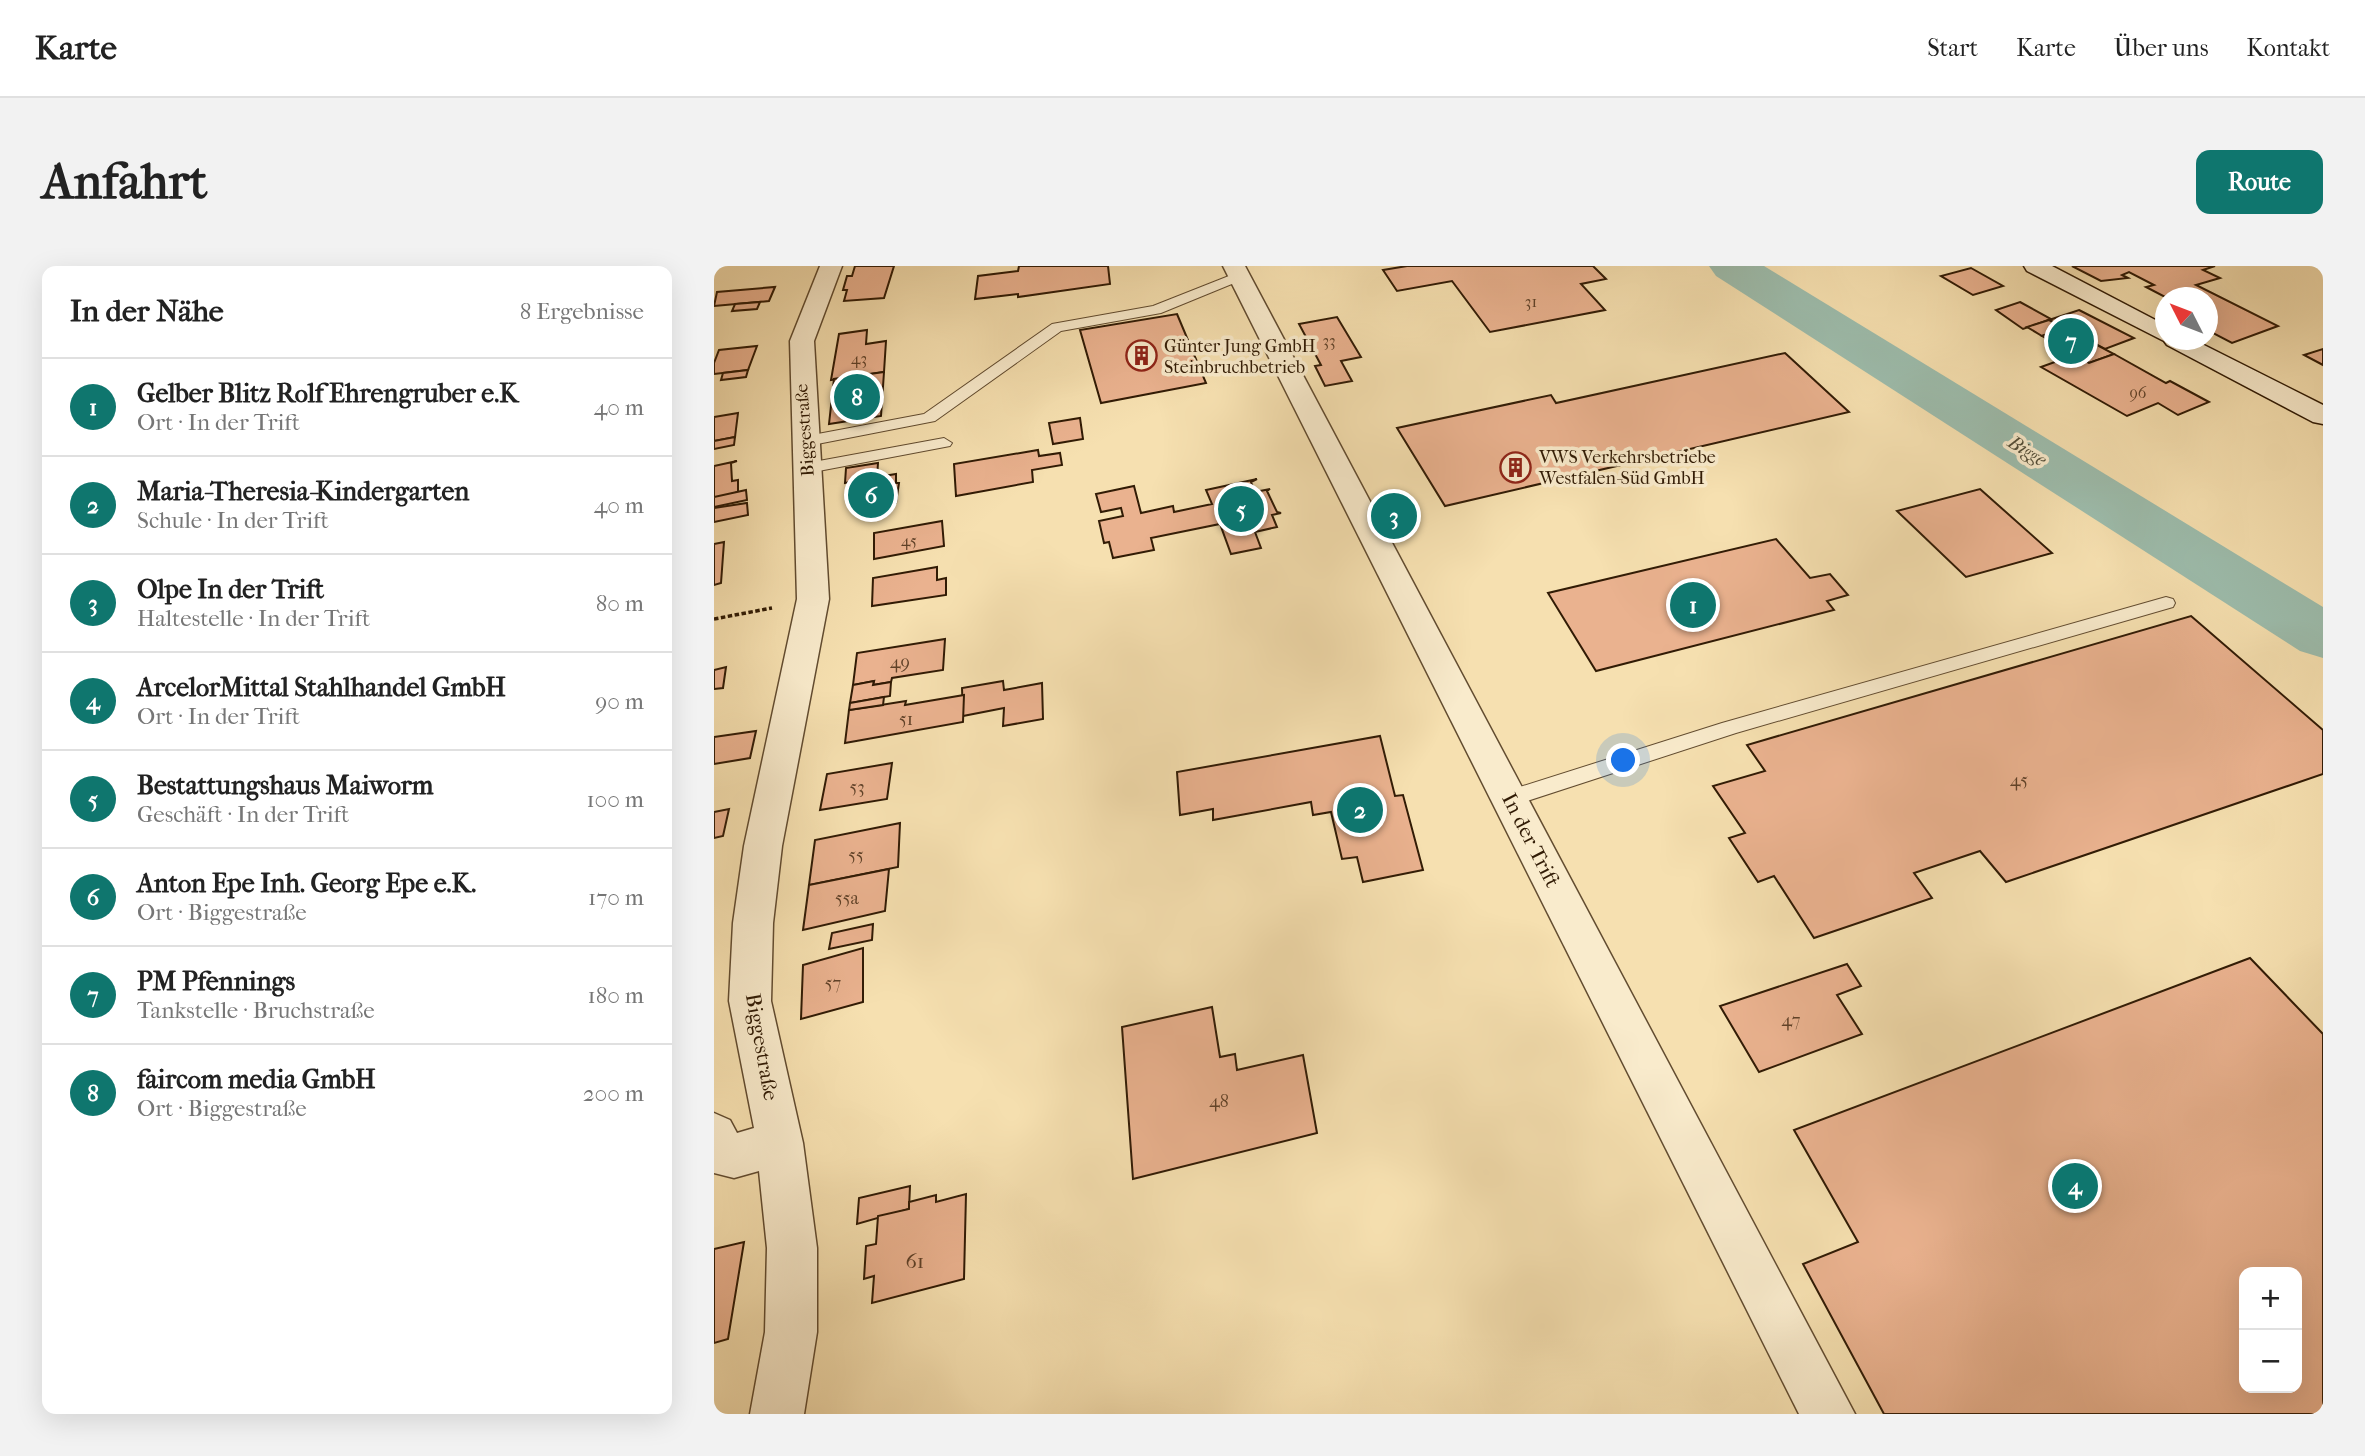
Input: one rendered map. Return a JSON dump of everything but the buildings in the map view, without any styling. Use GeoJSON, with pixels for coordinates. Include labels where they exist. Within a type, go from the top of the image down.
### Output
{"type":"FeatureCollection","features":[{"type":"Feature","properties":{"kind":"street","name":"Biggestraße"},"geometry":{"type":"LineString","coordinates":[[777,1414],[791,1332],[792,1248],[780,1143],[750,1001],[753,923],[763,846],[813,599],[802,341],[831,266]]}},
{"type":"Feature","properties":{"kind":"street"},"geometry":{"type":"LineString","coordinates":[[2035,266],[2155,329]]}},
{"type":"Feature","properties":{"kind":"street","name":"In der Trift"},"geometry":{"type":"LineString","coordinates":[[1236,271],[1828,1414]]}},
{"type":"Feature","properties":{"kind":"street"},"geometry":{"type":"LineString","coordinates":[[2195,350],[2323,416]]}},
{"type":"Feature","properties":{"kind":"street"},"geometry":{"type":"LineString","coordinates":[[714,1135],[723,1156],[734,1156],[780,1143]]}},
{"type":"Feature","properties":{"kind":"lane"},"geometry":{"type":"LineString","coordinates":[[807,455],[929,418],[1057,327],[1156,310],[1236,271]]}},
{"type":"Feature","properties":{"kind":"lane"},"geometry":{"type":"LineString","coordinates":[[807,455],[944,443]]}},
{"type":"Feature","properties":{"kind":"lane"},"geometry":{"type":"LineString","coordinates":[[1509,799],[1729,728],[2166,603]]}},
{"type":"Feature","properties":{"kind":"path"},"geometry":{"type":"LineString","coordinates":[[714,619],[813,599]]}},
{"type":"Feature","properties":{"kind":"waterway","name":"Bigge"},"geometry":{"type":"LineString","coordinates":[[1732,266],[2323,636]]}},
{"type":"Feature","properties":{"kind":"place","name":"PM Pfennings"},"geometry":{"type":"Point","coordinates":[2071,341]}},
{"type":"Feature","properties":{"kind":"place","name":"Günter Jung GmbH Steinbruchbetrieb"},"geometry":{"type":"Point","coordinates":[1141,356]}},
{"type":"Feature","properties":{"kind":"place","name":"faircom media GmbH"},"geometry":{"type":"Point","coordinates":[857,397]}},
{"type":"Feature","properties":{"kind":"place","name":"VWS Verkehrsbetriebe Westfalen-Süd GmbH"},"geometry":{"type":"Point","coordinates":[1516,467]}},
{"type":"Feature","properties":{"kind":"place","name":"Anton Epe Inh. Georg Epe e.K."},"geometry":{"type":"Point","coordinates":[871,495]}},
{"type":"Feature","properties":{"kind":"place","name":"Bestattungshaus Maiworm"},"geometry":{"type":"Point","coordinates":[1241,509]}},
{"type":"Feature","properties":{"kind":"place","name":"Olpe In der Trift"},"geometry":{"type":"Point","coordinates":[1394,516]}},
{"type":"Feature","properties":{"kind":"place","name":"Gelber Blitz Rolf Ehrengruber e.K"},"geometry":{"type":"Point","coordinates":[1693,605]}},
{"type":"Feature","properties":{"kind":"place","name":"Maria-Theresia-Kindergarten"},"geometry":{"type":"Point","coordinates":[1360,810]}},
{"type":"Feature","properties":{"kind":"place","name":"ArcelorMittal Stahlhandel GmbH"},"geometry":{"type":"Point","coordinates":[2075,1186]}}]}
